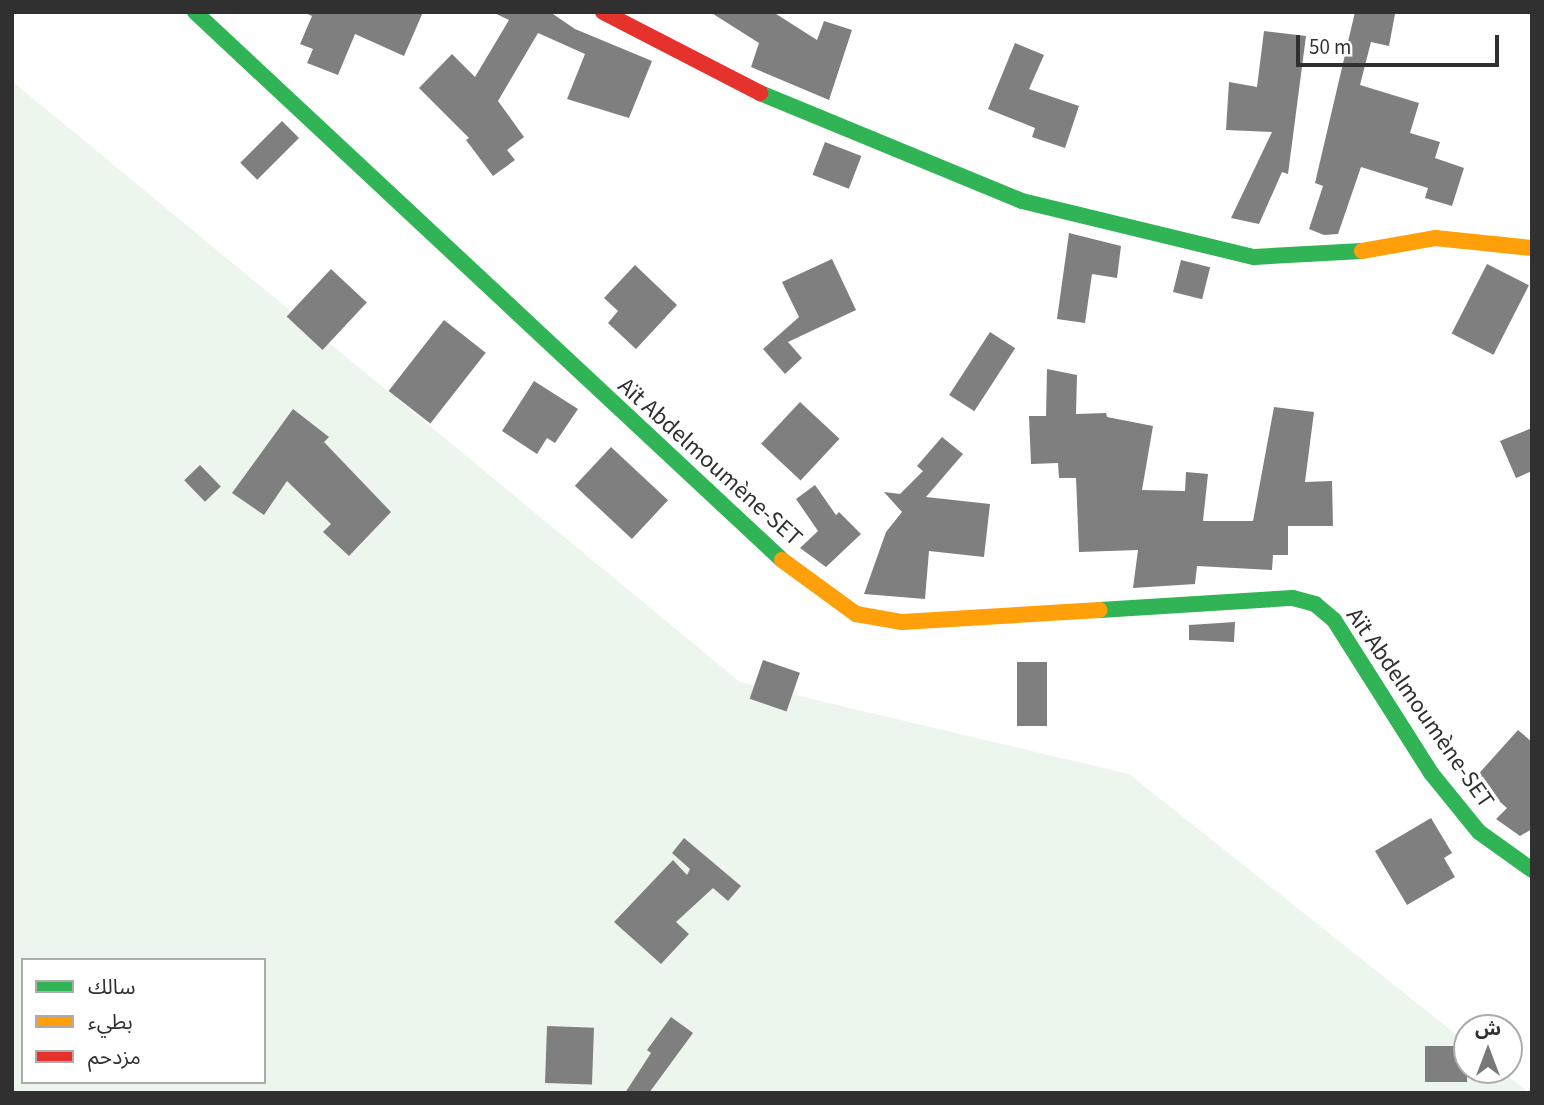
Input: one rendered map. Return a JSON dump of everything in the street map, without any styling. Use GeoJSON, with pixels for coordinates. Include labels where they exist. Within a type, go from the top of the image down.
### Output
{"type":"FeatureCollection","features":[{"type":"Feature","properties":{"kind":"street","name":"Aït Abdelmoumène-SET"},"geometry":{"type":"LineString","coordinates":[[195,12],[759,542],[856,614],[902,622],[1293,598],[1315,604],[1334,620],[1431,772],[1479,832],[1532,870]]}},
{"type":"Feature","properties":{"kind":"street"},"geometry":{"type":"LineString","coordinates":[[603,12],[735,83],[1022,201],[1254,257],[1344,254],[1435,238],[1532,248]]}},
{"type":"Feature","properties":{"kind":"shaded area"},"geometry":{"type":"Polygon","coordinates":[[[12,81],[740,682],[1129,774],[1453,1032],[1453,1084],[1518,1084],[1529,1093],[12,1093],[12,81]]]}},
{"type":"Feature","properties":{"kind":"building"},"geometry":{"type":"Polygon","coordinates":[[[303,12],[423,12],[404,56],[355,34],[338,75],[307,63],[313,49],[300,44],[312,16],[303,12]]]}},
{"type":"Feature","properties":{"kind":"building"},"geometry":{"type":"Polygon","coordinates":[[[492,12],[550,12],[575,29],[652,61],[629,118],[567,99],[585,54],[538,33],[498,101],[524,137],[507,150],[515,160],[493,176],[466,140],[469,138],[419,88],[452,54],[475,77],[509,20],[492,12]]]}},
{"type":"Feature","properties":{"kind":"building"},"geometry":{"type":"Polygon","coordinates":[[[710,12],[773,12],[817,40],[824,21],[852,30],[829,100],[751,67],[759,43],[710,12]]]}},
{"type":"Feature","properties":{"kind":"building"},"geometry":{"type":"Polygon","coordinates":[[[1355,12],[1395,14],[1389,46],[1371,42],[1360,85],[1419,103],[1410,133],[1440,142],[1435,158],[1464,168],[1452,206],[1425,198],[1428,188],[1361,167],[1338,234],[1324,235],[1309,229],[1323,186],[1315,183],[1355,12]]]}},
{"type":"Feature","properties":{"kind":"building"},"geometry":{"type":"Polygon","coordinates":[[[1264,31],[1306,36],[1288,174],[1282,172],[1259,224],[1231,218],[1272,132],[1226,130],[1229,82],[1257,87],[1264,31]]]}},
{"type":"Feature","properties":{"kind":"building"},"geometry":{"type":"Polygon","coordinates":[[[1015,43],[1044,55],[1029,89],[1079,106],[1065,148],[1032,137],[1035,128],[988,109],[1015,43]]]}},
{"type":"Feature","properties":{"kind":"building"},"geometry":{"type":"Polygon","coordinates":[[[282,121],[299,138],[257,180],[240,163],[282,121]]]}},
{"type":"Feature","properties":{"kind":"building"},"geometry":{"type":"Polygon","coordinates":[[[825,142],[861,156],[849,189],[812,175],[825,142]]]}},
{"type":"Feature","properties":{"kind":"building"},"geometry":{"type":"Polygon","coordinates":[[[1069,233],[1121,246],[1117,278],[1092,274],[1085,323],[1057,319],[1069,233]]]}},
{"type":"Feature","properties":{"kind":"building"},"geometry":{"type":"Polygon","coordinates":[[[832,259],[856,310],[788,342],[802,358],[785,374],[763,349],[799,317],[782,282],[832,259]]]}},
{"type":"Feature","properties":{"kind":"building"},"geometry":{"type":"Polygon","coordinates":[[[1181,260],[1210,267],[1202,299],[1173,292],[1181,260]]]}},
{"type":"Feature","properties":{"kind":"building"},"geometry":{"type":"Polygon","coordinates":[[[1487,264],[1529,285],[1493,355],[1452,333],[1487,264]]]}},
{"type":"Feature","properties":{"kind":"building"},"geometry":{"type":"Polygon","coordinates":[[[635,265],[677,305],[636,349],[608,323],[618,311],[604,298],[635,265]]]}},
{"type":"Feature","properties":{"kind":"building"},"geometry":{"type":"Polygon","coordinates":[[[331,269],[367,302],[323,350],[287,317],[331,269]]]}},
{"type":"Feature","properties":{"kind":"building"},"geometry":{"type":"Polygon","coordinates":[[[444,320],[486,353],[430,424],[389,391],[444,320]]]}},
{"type":"Feature","properties":{"kind":"building"},"geometry":{"type":"Polygon","coordinates":[[[990,332],[1015,348],[974,411],[949,395],[990,332]]]}},
{"type":"Feature","properties":{"kind":"building"},"geometry":{"type":"Polygon","coordinates":[[[1047,369],[1077,375],[1076,414],[1106,413],[1107,417],[1153,426],[1142,490],[1185,491],[1186,472],[1208,474],[1203,521],[1253,521],[1274,407],[1314,412],[1305,482],[1332,481],[1333,526],[1288,526],[1288,555],[1273,555],[1272,570],[1197,566],[1195,584],[1133,588],[1138,550],[1079,552],[1076,478],[1059,478],[1058,463],[1031,464],[1029,416],[1046,416],[1047,369]]]}},
{"type":"Feature","properties":{"kind":"building"},"geometry":{"type":"Polygon","coordinates":[[[534,381],[578,409],[555,443],[547,438],[537,454],[502,431],[534,381]]]}},
{"type":"Feature","properties":{"kind":"building"},"geometry":{"type":"Polygon","coordinates":[[[800,402],[839,439],[801,481],[761,444],[800,402]]]}},
{"type":"Feature","properties":{"kind":"building"},"geometry":{"type":"Polygon","coordinates":[[[293,409],[329,437],[324,442],[391,512],[349,556],[323,532],[331,524],[287,481],[264,515],[232,493],[293,409]]]}},
{"type":"Feature","properties":{"kind":"building"},"geometry":{"type":"Polygon","coordinates":[[[1532,428],[1532,471],[1516,478],[1500,441],[1532,428]]]}},
{"type":"Feature","properties":{"kind":"building"},"geometry":{"type":"Polygon","coordinates":[[[942,437],[963,454],[926,497],[990,504],[984,557],[929,551],[925,599],[864,594],[886,532],[902,512],[884,492],[900,494],[923,471],[917,466],[942,437]]]}},
{"type":"Feature","properties":{"kind":"building"},"geometry":{"type":"Polygon","coordinates":[[[611,447],[668,500],[632,539],[575,486],[611,447]]]}},
{"type":"Feature","properties":{"kind":"building"},"geometry":{"type":"Polygon","coordinates":[[[200,465],[221,487],[205,502],[184,480],[200,465]]]}},
{"type":"Feature","properties":{"kind":"building"},"geometry":{"type":"Polygon","coordinates":[[[815,485],[836,515],[839,512],[861,534],[826,567],[800,548],[818,531],[796,499],[815,485]]]}},
{"type":"Feature","properties":{"kind":"building"},"geometry":{"type":"Polygon","coordinates":[[[1235,622],[1234,642],[1189,640],[1189,625],[1235,622]]]}},
{"type":"Feature","properties":{"kind":"building"},"geometry":{"type":"Polygon","coordinates":[[[763,660],[800,673],[787,711],[750,699],[763,660]]]}},
{"type":"Feature","properties":{"kind":"building"},"geometry":{"type":"Polygon","coordinates":[[[1017,662],[1047,662],[1047,726],[1017,726],[1017,662]]]}},
{"type":"Feature","properties":{"kind":"building"},"geometry":{"type":"Polygon","coordinates":[[[1518,730],[1532,742],[1532,829],[1520,836],[1496,819],[1507,808],[1474,779],[1518,730]]]}},
{"type":"Feature","properties":{"kind":"building"},"geometry":{"type":"Polygon","coordinates":[[[1431,818],[1452,853],[1444,858],[1455,877],[1407,905],[1375,851],[1431,818]]]}},
{"type":"Feature","properties":{"kind":"building"},"geometry":{"type":"Polygon","coordinates":[[[684,838],[741,886],[728,901],[713,888],[676,922],[689,934],[661,964],[614,922],[673,860],[687,875],[690,869],[672,853],[684,838]]]}},
{"type":"Feature","properties":{"kind":"building"},"geometry":{"type":"Polygon","coordinates":[[[671,1017],[693,1033],[649,1093],[625,1093],[651,1053],[647,1050],[671,1017]]]}},
{"type":"Feature","properties":{"kind":"building"},"geometry":{"type":"Polygon","coordinates":[[[547,1026],[594,1028],[592,1085],[545,1083],[547,1026]]]}},
{"type":"Feature","properties":{"kind":"building"},"geometry":{"type":"Polygon","coordinates":[[[1425,1046],[1453,1046],[1453,1082],[1425,1082],[1425,1046]]]}},
{"type":"Feature","properties":{"kind":"traffic: fast"},"geometry":{"type":"LineString","coordinates":[[195,12],[782,560]]}},
{"type":"Feature","properties":{"kind":"traffic: fast"},"geometry":{"type":"LineString","coordinates":[[760,93],[1022,201],[1254,257],[1362,251]]}},
{"type":"Feature","properties":{"kind":"traffic: fast"},"geometry":{"type":"LineString","coordinates":[[1100,610],[1293,598],[1315,604],[1334,620],[1431,773],[1479,832],[1532,870]]}},
{"type":"Feature","properties":{"kind":"traffic: slow"},"geometry":{"type":"LineString","coordinates":[[1362,251],[1435,238],[1532,248]]}},
{"type":"Feature","properties":{"kind":"traffic: slow"},"geometry":{"type":"LineString","coordinates":[[782,560],[856,614],[902,622],[1100,610]]}},
{"type":"Feature","properties":{"kind":"traffic: jam"},"geometry":{"type":"LineString","coordinates":[[603,12],[760,93]]}}]}
